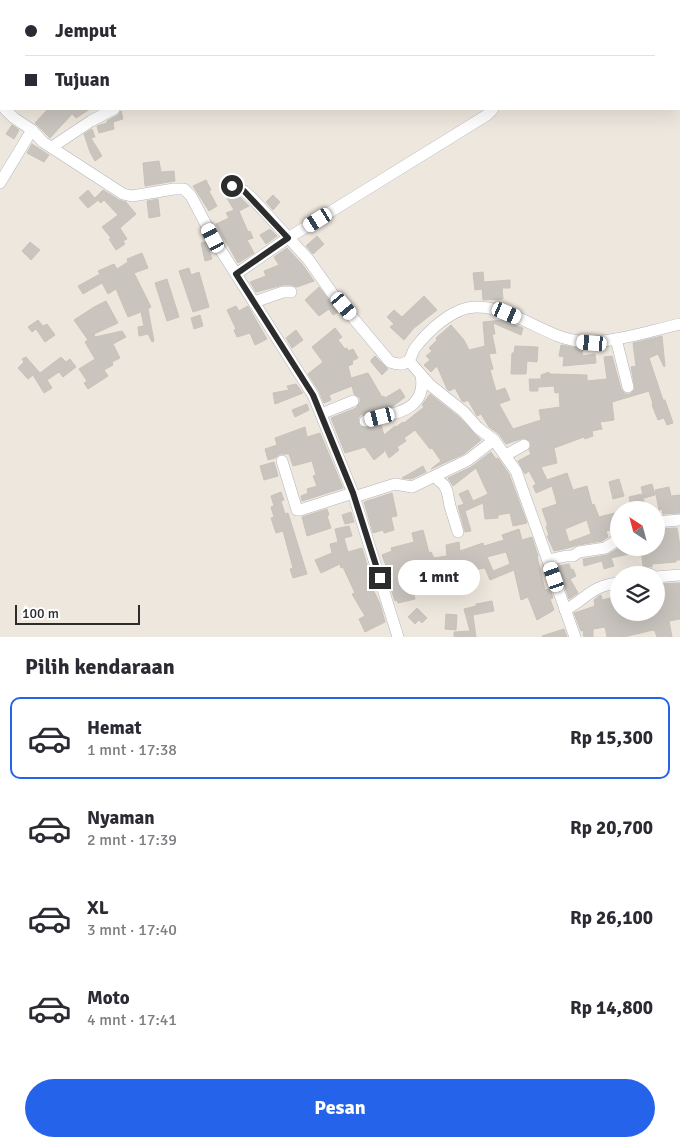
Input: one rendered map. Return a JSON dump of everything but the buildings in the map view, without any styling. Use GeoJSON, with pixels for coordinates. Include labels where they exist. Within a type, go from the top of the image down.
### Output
{"type":"FeatureCollection","features":[{"type":"Feature","properties":{"kind":"street"},"geometry":{"type":"LineString","coordinates":[[6,110],[32,130],[43,142],[123,194],[132,196],[184,189],[191,196],[213,238],[313,395],[353,495],[398,637]]}},
{"type":"Feature","properties":{"kind":"street"},"geometry":{"type":"LineString","coordinates":[[52,147],[91,121],[112,110]]}},
{"type":"Feature","properties":{"kind":"street"},"geometry":{"type":"LineString","coordinates":[[236,274],[288,238],[487,115],[492,110]]}},
{"type":"Feature","properties":{"kind":"street"},"geometry":{"type":"LineString","coordinates":[[0,183],[32,130]]}},
{"type":"Feature","properties":{"kind":"street"},"geometry":{"type":"LineString","coordinates":[[232,186],[248,194],[308,259],[332,293],[390,362],[415,368],[430,384],[464,412],[478,428],[494,440],[506,455],[516,471],[575,637]]}},
{"type":"Feature","properties":{"kind":"street"},"geometry":{"type":"LineString","coordinates":[[254,302],[283,292],[291,292]]}},
{"type":"Feature","properties":{"kind":"street"},"geometry":{"type":"LineString","coordinates":[[365,421],[398,414],[412,405],[422,394],[423,384],[415,368],[414,349],[447,316],[461,310],[474,307],[507,313],[562,337],[592,343],[680,324]]}},
{"type":"Feature","properties":{"kind":"street"},"geometry":{"type":"LineString","coordinates":[[616,339],[628,386]]}},
{"type":"Feature","properties":{"kind":"street"},"geometry":{"type":"LineString","coordinates":[[321,414],[354,401]]}},
{"type":"Feature","properties":{"kind":"street"},"geometry":{"type":"LineString","coordinates":[[282,461],[297,510],[300,510],[395,484],[412,487],[468,460],[494,440]]}},
{"type":"Feature","properties":{"kind":"street"},"geometry":{"type":"LineString","coordinates":[[506,455],[524,445]]}},
{"type":"Feature","properties":{"kind":"street"},"geometry":{"type":"LineString","coordinates":[[435,477],[444,485],[447,491],[458,532]]}},
{"type":"Feature","properties":{"kind":"street"},"geometry":{"type":"LineString","coordinates":[[665,521],[680,520]]}},
{"type":"Feature","properties":{"kind":"street"},"geometry":{"type":"LineString","coordinates":[[548,560],[573,556],[579,552],[605,548],[610,545]]}},
{"type":"Feature","properties":{"kind":"street"},"geometry":{"type":"LineString","coordinates":[[665,576],[680,575]]}},
{"type":"Feature","properties":{"kind":"street"},"geometry":{"type":"LineString","coordinates":[[565,610],[576,604],[585,595],[605,584],[610,584]]}},
{"type":"Feature","properties":{"kind":"route"},"geometry":{"type":"LineString","coordinates":[[232,186],[244,191],[252,198],[288,238],[236,274],[313,395],[353,493],[380,578]]}}]}
